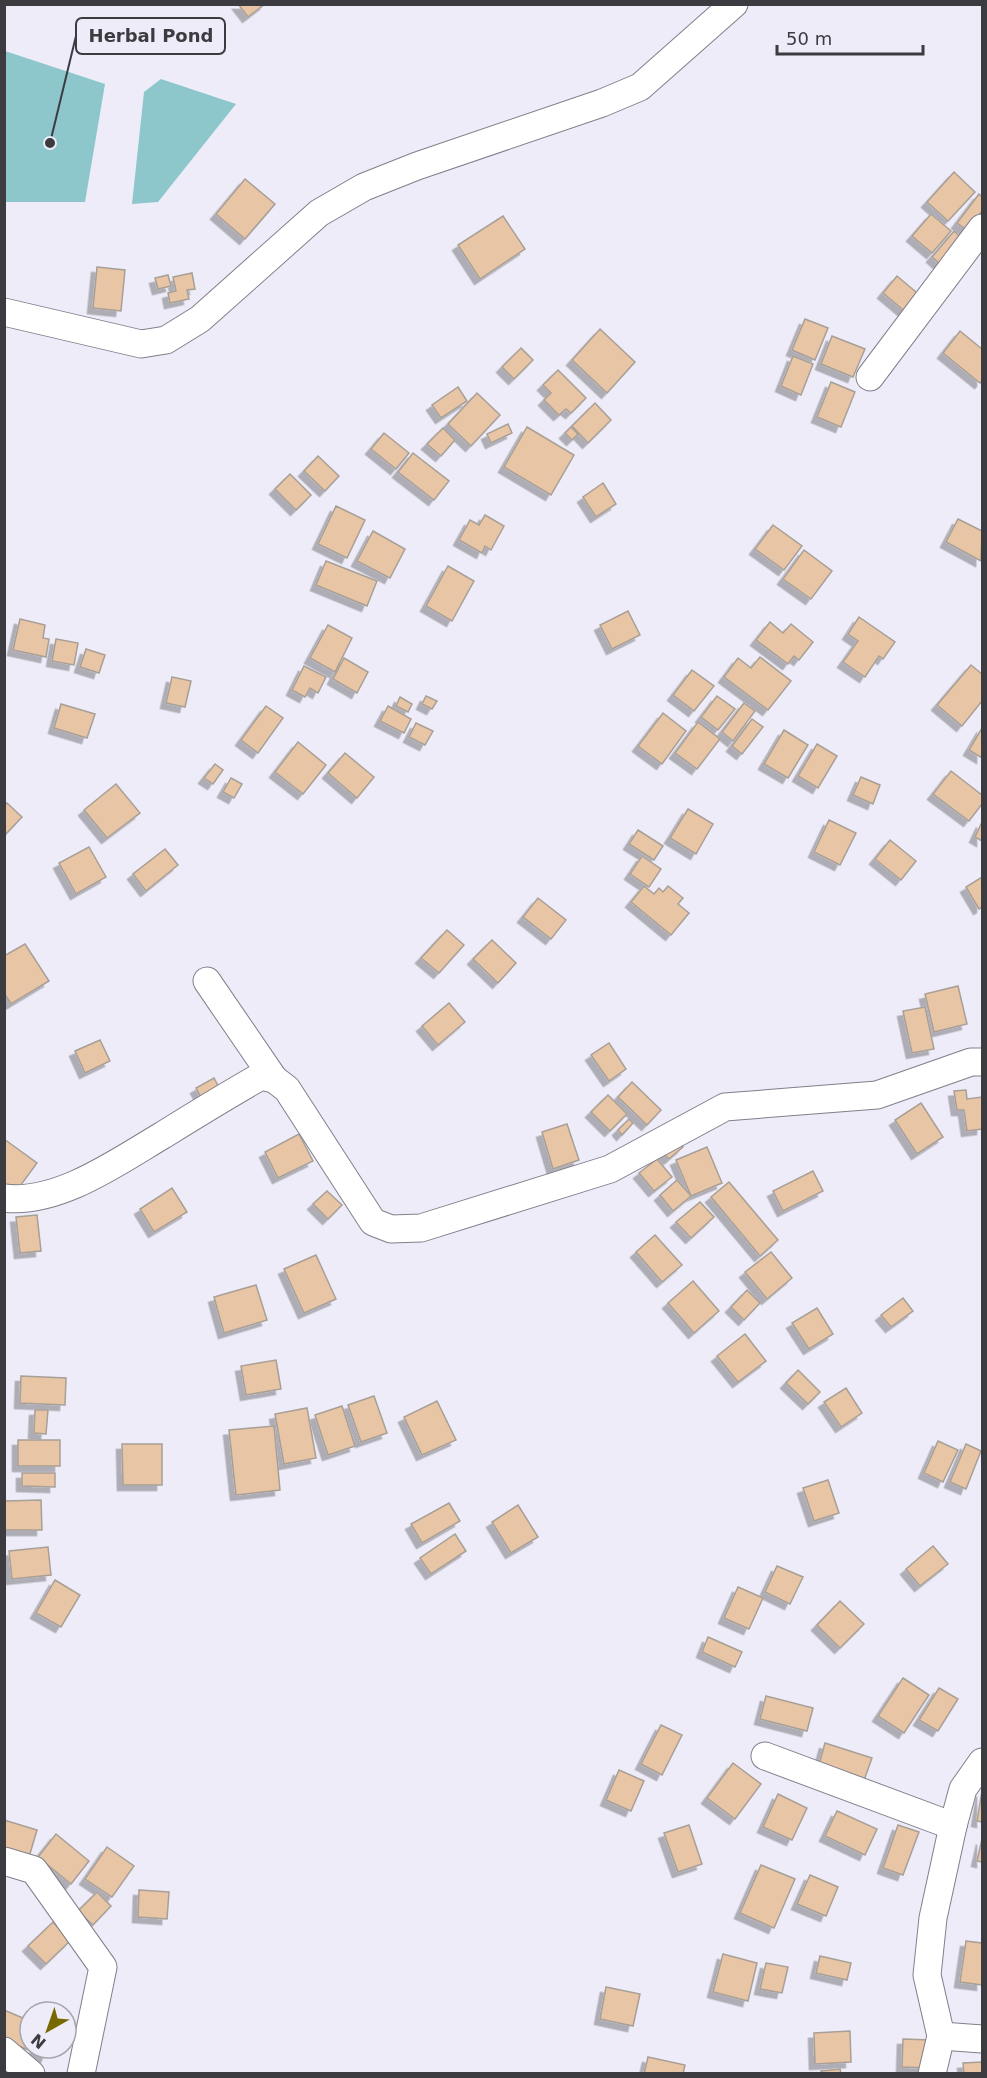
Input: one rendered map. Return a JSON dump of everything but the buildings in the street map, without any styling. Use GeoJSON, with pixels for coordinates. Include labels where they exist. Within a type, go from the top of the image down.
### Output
{"type":"FeatureCollection","features":[{"type":"Feature","properties":{"kind":"street"},"geometry":{"type":"LineString","coordinates":[[4,312],[141,344],[166,340],[200,319],[319,213],[364,188],[417,166],[602,103],[640,87],[734,4]]}},
{"type":"Feature","properties":{"kind":"street"},"geometry":{"type":"LineString","coordinates":[[870,377],[982,228]]}},
{"type":"Feature","properties":{"kind":"street"},"geometry":{"type":"LineString","coordinates":[[207,981],[274,1079],[287,1089],[373,1222],[391,1229],[422,1228],[610,1169],[725,1107],[877,1095],[971,1062],[982,1062]]}},
{"type":"Feature","properties":{"kind":"street"},"geometry":{"type":"LineString","coordinates":[[4,1198],[18,1200],[46,1194],[93,1178],[261,1076],[274,1079]]}},
{"type":"Feature","properties":{"kind":"street"},"geometry":{"type":"LineString","coordinates":[[765,1756],[953,1826]]}},
{"type":"Feature","properties":{"kind":"street"},"geometry":{"type":"LineString","coordinates":[[932,2073],[941,2036],[927,1975],[933,1918],[963,1789],[982,1762]]}},
{"type":"Feature","properties":{"kind":"street"},"geometry":{"type":"LineString","coordinates":[[4,1861],[34,1870],[103,1967],[81,2073]]}},
{"type":"Feature","properties":{"kind":"street"},"geometry":{"type":"LineString","coordinates":[[941,2036],[982,2038]]}},
{"type":"Feature","properties":{"kind":"street"},"geometry":{"type":"LineString","coordinates":[[4,2051],[31,2073]]}},
{"type":"Feature","properties":{"kind":"water"},"geometry":{"type":"Polygon","coordinates":[[[5,51],[105,84],[85,202],[5,202],[5,51]]]}},
{"type":"Feature","properties":{"kind":"water"},"geometry":{"type":"Polygon","coordinates":[[[161,79],[236,104],[158,202],[132,204],[144,92],[161,79]]]}},
{"type":"Feature","properties":{"kind":"place","name":"Herbal Pond"},"geometry":{"type":"Point","coordinates":[50,143]}}]}
